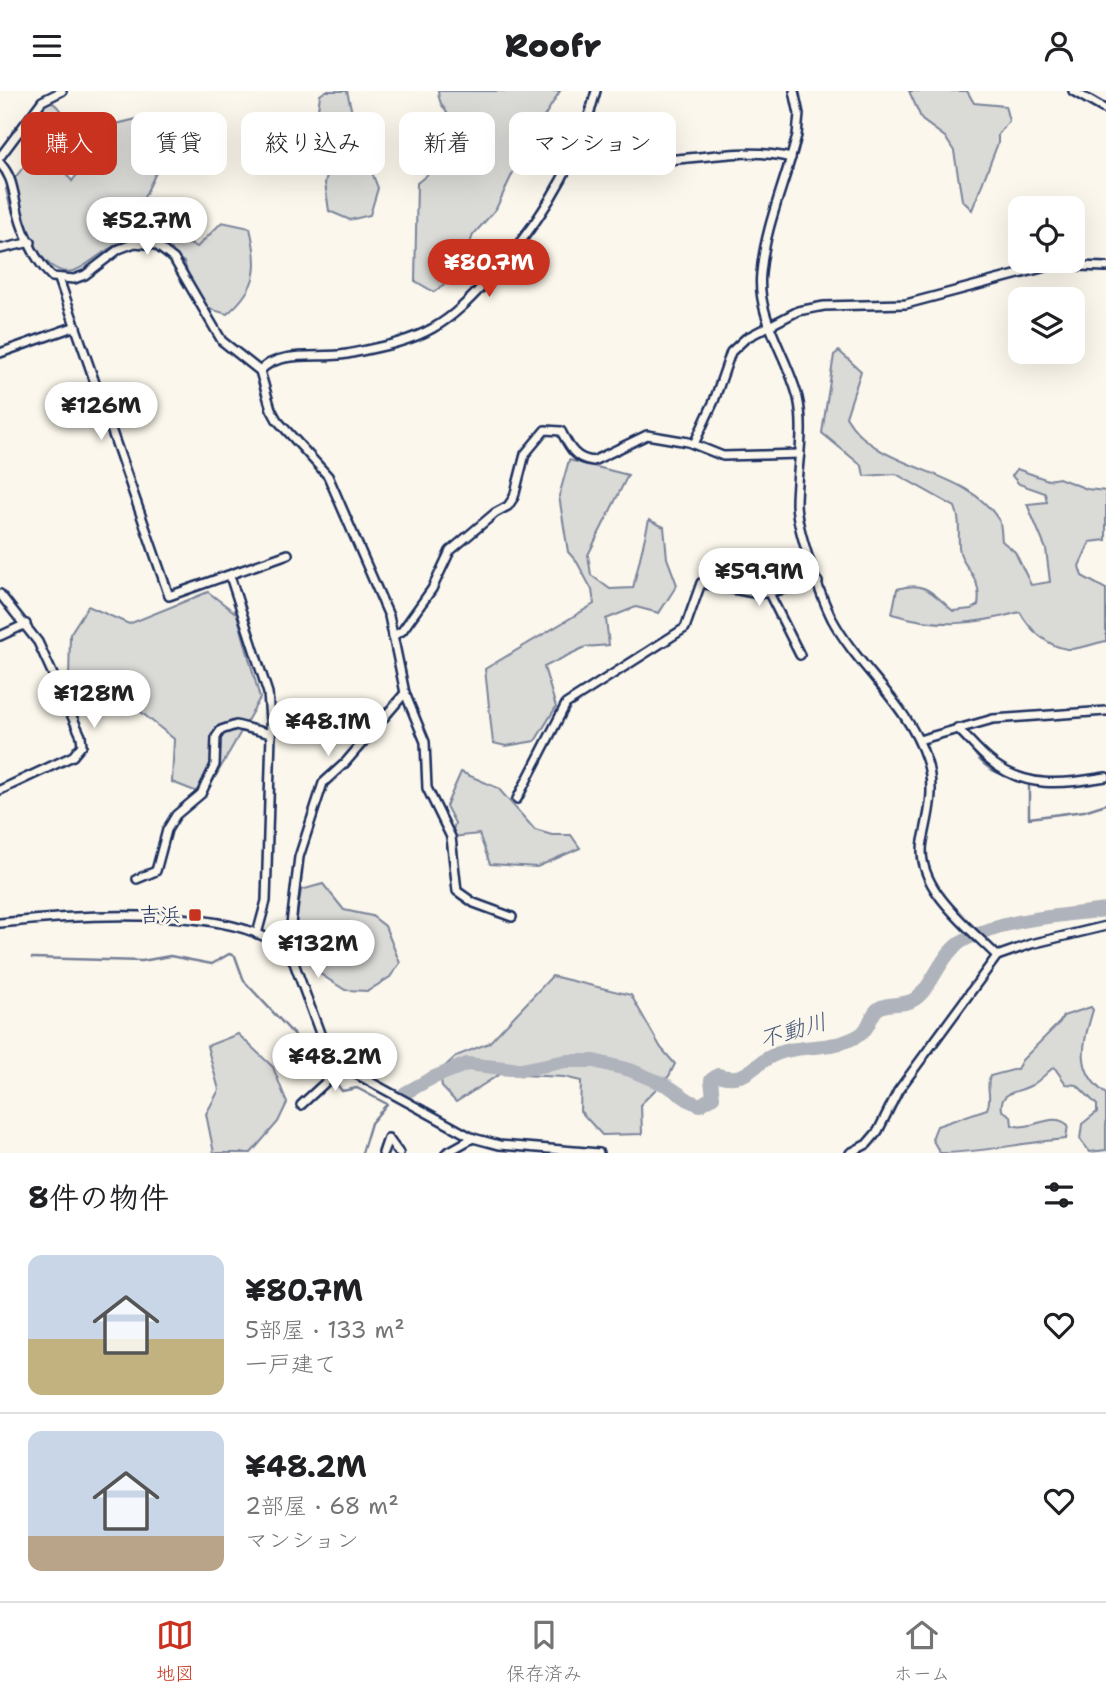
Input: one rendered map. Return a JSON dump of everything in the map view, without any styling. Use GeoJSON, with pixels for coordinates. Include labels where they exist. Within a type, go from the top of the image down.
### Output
{"type":"FeatureCollection","features":[{"type":"Feature","properties":{"kind":"street"},"geometry":{"type":"LineString","coordinates":[[0,157],[43,100],[62,91]]}},
{"type":"Feature","properties":{"kind":"street"},"geometry":{"type":"LineString","coordinates":[[260,371],[275,361],[327,357],[411,338],[442,323],[459,309],[514,252],[548,205],[577,145],[596,91]]}},
{"type":"Feature","properties":{"kind":"street"},"geometry":{"type":"LineString","coordinates":[[794,91],[799,114],[791,159],[764,250],[760,276],[764,309],[798,398],[801,419],[796,508],[818,582],[833,620],[850,647],[895,702],[919,740],[932,783],[929,820],[922,842],[922,860],[934,889],[997,956]]}},
{"type":"Feature","properties":{"kind":"street"},"geometry":{"type":"LineString","coordinates":[[1073,91],[1106,110]]}},
{"type":"Feature","properties":{"kind":"street"},"geometry":{"type":"LineString","coordinates":[[676,160],[766,152],[791,159]]}},
{"type":"Feature","properties":{"kind":"street"},"geometry":{"type":"LineString","coordinates":[[0,163],[15,188],[16,204],[44,269],[59,279],[74,279],[85,275],[120,249],[135,243],[156,244],[174,259],[222,341],[260,371],[277,420],[328,476],[380,593],[393,636],[405,693],[425,742],[427,788],[451,837],[457,891],[474,903],[512,917]]}},
{"type":"Feature","properties":{"kind":"street"},"geometry":{"type":"LineString","coordinates":[[0,249],[31,242]]}},
{"type":"Feature","properties":{"kind":"street"},"geometry":{"type":"LineString","coordinates":[[694,444],[714,401],[731,352],[746,338],[798,311],[824,306],[906,304],[1053,265],[1106,267]]}},
{"type":"Feature","properties":{"kind":"street"},"geometry":{"type":"LineString","coordinates":[[59,279],[169,596],[288,554]]}},
{"type":"Feature","properties":{"kind":"street"},"geometry":{"type":"LineString","coordinates":[[0,353],[76,326]]}},
{"type":"Feature","properties":{"kind":"street"},"geometry":{"type":"LineString","coordinates":[[393,636],[402,631],[432,589],[450,551],[495,513],[508,506],[514,497],[525,454],[545,431],[561,431],[571,451],[584,460],[604,456],[648,435],[694,444],[723,456],[800,454]]}},
{"type":"Feature","properties":{"kind":"street"},"geometry":{"type":"LineString","coordinates":[[230,576],[268,693],[271,734],[266,901],[257,934]]}},
{"type":"Feature","properties":{"kind":"street"},"geometry":{"type":"LineString","coordinates":[[517,799],[566,704],[685,628],[701,583],[749,593],[769,593],[818,582]]}},
{"type":"Feature","properties":{"kind":"street"},"geometry":{"type":"LineString","coordinates":[[769,593],[800,655]]}},
{"type":"Feature","properties":{"kind":"street"},"geometry":{"type":"LineString","coordinates":[[0,594],[38,642],[81,736],[82,745],[74,756],[0,790]]}},
{"type":"Feature","properties":{"kind":"street"},"geometry":{"type":"LineString","coordinates":[[0,636],[26,624]]}},
{"type":"Feature","properties":{"kind":"street"},"geometry":{"type":"LineString","coordinates":[[285,948],[289,941],[299,857],[323,783],[345,763],[405,693]]}},
{"type":"Feature","properties":{"kind":"street"},"geometry":{"type":"LineString","coordinates":[[919,740],[993,719],[1106,711]]}},
{"type":"Feature","properties":{"kind":"street"},"geometry":{"type":"LineString","coordinates":[[137,879],[156,871],[167,829],[176,815],[201,794],[215,765],[216,737],[221,730],[236,725],[271,734]]}},
{"type":"Feature","properties":{"kind":"street"},"geometry":{"type":"LineString","coordinates":[[957,728],[998,767],[1037,782],[1054,785],[1106,777]]}},
{"type":"Feature","properties":{"kind":"street"},"geometry":{"type":"LineString","coordinates":[[0,923],[146,914],[189,918],[257,934],[285,948],[300,972],[322,1040],[330,1055],[345,1068],[473,1138],[499,1145],[599,1153]]}},
{"type":"Feature","properties":{"kind":"street"},"geometry":{"type":"LineString","coordinates":[[850,1153],[867,1144],[878,1131],[898,1091],[997,956],[1028,944],[1106,926]]}},
{"type":"Feature","properties":{"kind":"street"},"geometry":{"type":"LineString","coordinates":[[301,1104],[327,1081],[326,1061],[330,1055]]}},
{"type":"Feature","properties":{"kind":"street"},"geometry":{"type":"LineString","coordinates":[[383,1153],[388,1138],[399,1153]]}},
{"type":"Feature","properties":{"kind":"street"},"geometry":{"type":"LineString","coordinates":[[446,1153],[473,1138]]}},
{"type":"Feature","properties":{"kind":"shaded area"},"geometry":{"type":"Polygon","coordinates":[[[326,91],[347,91],[352,112],[318,112],[320,95],[326,91]]]}},
{"type":"Feature","properties":{"kind":"shaded area"},"geometry":{"type":"Polygon","coordinates":[[[438,91],[560,91],[547,112],[509,112],[509,175],[512,175],[496,209],[473,235],[459,274],[434,292],[415,281],[417,183],[426,175],[495,175],[495,112],[446,112],[438,91]]]}},
{"type":"Feature","properties":{"kind":"shaded area"},"geometry":{"type":"Polygon","coordinates":[[[909,91],[967,91],[974,103],[1005,106],[1009,121],[998,135],[998,143],[972,210],[962,200],[954,151],[945,137],[922,120],[909,91]]]}},
{"type":"Feature","properties":{"kind":"shaded area"},"geometry":{"type":"Polygon","coordinates":[[[50,100],[63,112],[35,112],[37,106],[50,100]]]}},
{"type":"Feature","properties":{"kind":"shaded area"},"geometry":{"type":"Polygon","coordinates":[[[131,120],[131,175],[155,175],[139,208],[154,230],[197,247],[222,222],[250,228],[255,254],[251,285],[227,314],[199,306],[184,262],[147,238],[125,241],[111,247],[79,269],[69,272],[58,270],[34,247],[16,220],[6,189],[21,170],[21,175],[67,175],[72,181],[77,175],[117,175],[117,124],[131,120]]]}},
{"type":"Feature","properties":{"kind":"shaded area"},"geometry":{"type":"Polygon","coordinates":[[[327,175],[373,175],[378,188],[370,215],[350,220],[329,211],[325,183],[327,175]]]}},
{"type":"Feature","properties":{"kind":"shaded area"},"geometry":{"type":"Polygon","coordinates":[[[839,351],[861,371],[846,417],[860,435],[899,460],[944,478],[983,502],[999,521],[1002,541],[1015,552],[1031,585],[1050,582],[1046,549],[1027,504],[1047,502],[1045,493],[1019,484],[1012,476],[1017,469],[1048,480],[1059,478],[1087,489],[1106,491],[1106,540],[1090,542],[1079,566],[1082,576],[1106,589],[1106,641],[1077,648],[1060,647],[1039,636],[1020,612],[987,620],[956,623],[925,621],[892,614],[897,589],[915,586],[928,590],[953,611],[971,609],[978,605],[979,595],[975,579],[961,555],[959,522],[955,507],[896,474],[864,476],[862,466],[822,433],[834,355],[839,351]]]}},
{"type":"Feature","properties":{"kind":"shaded area"},"geometry":{"type":"Polygon","coordinates":[[[569,460],[628,475],[588,555],[591,575],[610,589],[633,588],[649,520],[664,527],[667,558],[677,585],[659,613],[636,607],[606,619],[609,645],[585,647],[544,667],[556,707],[535,741],[506,746],[493,743],[485,669],[594,604],[592,590],[577,562],[568,552],[559,496],[569,460]]]}},
{"type":"Feature","properties":{"kind":"shaded area"},"geometry":{"type":"Polygon","coordinates":[[[208,592],[237,614],[260,698],[205,795],[172,782],[174,739],[136,708],[108,713],[78,713],[69,681],[70,634],[88,606],[129,624],[208,592]]]}},
{"type":"Feature","properties":{"kind":"shaded area"},"geometry":{"type":"Polygon","coordinates":[[[461,772],[498,788],[535,830],[552,835],[571,835],[580,848],[537,867],[490,864],[479,834],[451,837],[455,823],[446,806],[461,772]]]}},
{"type":"Feature","properties":{"kind":"shaded area"},"geometry":{"type":"Polygon","coordinates":[[[323,884],[344,910],[372,916],[385,926],[400,963],[390,977],[368,991],[345,990],[314,970],[296,923],[301,890],[323,884]]]}},
{"type":"Feature","properties":{"kind":"shaded area"},"geometry":{"type":"Polygon","coordinates":[[[552,976],[631,995],[661,1048],[675,1064],[669,1076],[641,1104],[642,1134],[602,1135],[580,1111],[581,1081],[564,1077],[500,1074],[456,1102],[442,1087],[440,1071],[456,1056],[489,1043],[552,976]]]}},
{"type":"Feature","properties":{"kind":"shaded area"},"geometry":{"type":"Polygon","coordinates":[[[1091,1007],[1093,1010],[1084,1045],[1085,1066],[1089,1076],[1106,1094],[1106,1150],[1090,1152],[1080,1139],[1082,1124],[1097,1112],[1097,1105],[1077,1085],[1066,1084],[1054,1067],[1033,1084],[1006,1096],[1002,1110],[1011,1116],[1012,1125],[1027,1126],[1048,1120],[1062,1121],[1068,1125],[1066,1139],[940,1153],[932,1139],[937,1126],[987,1109],[990,1076],[1017,1069],[1022,1060],[1063,1016],[1091,1007]]]}},
{"type":"Feature","properties":{"kind":"shaded area"},"geometry":{"type":"Polygon","coordinates":[[[238,1034],[273,1067],[287,1103],[278,1122],[251,1153],[214,1153],[206,1114],[219,1090],[207,1046],[238,1034]]]}},
{"type":"Feature","properties":{"kind":"waterway"},"geometry":{"type":"LineString","coordinates":[[972,748],[989,768],[1029,784],[1029,818],[1084,811],[1106,804]]}},
{"type":"Feature","properties":{"kind":"waterway","name":"不動川"},"geometry":{"type":"LineString","coordinates":[[405,1093],[432,1078],[467,1064],[521,1070],[566,1061],[594,1061],[630,1070],[668,1086],[700,1105],[713,1097],[711,1080],[718,1075],[744,1075],[779,1053],[841,1043],[861,1034],[879,1008],[911,1001],[922,993],[950,952],[966,939],[1017,922],[1106,910]]}},
{"type":"Feature","properties":{"kind":"waterway"},"geometry":{"type":"LineString","coordinates":[[32,958],[142,961],[170,956],[212,964],[229,954],[235,956],[244,981],[324,1067]]}},
{"type":"Feature","properties":{"kind":"waterway"},"geometry":{"type":"LineString","coordinates":[[330,1075],[342,1091],[357,1088],[387,1104],[371,1123],[362,1153]]}},
{"type":"Feature","properties":{"kind":"place","name":"吉浜"},"geometry":{"type":"Point","coordinates":[195,915]}}]}
